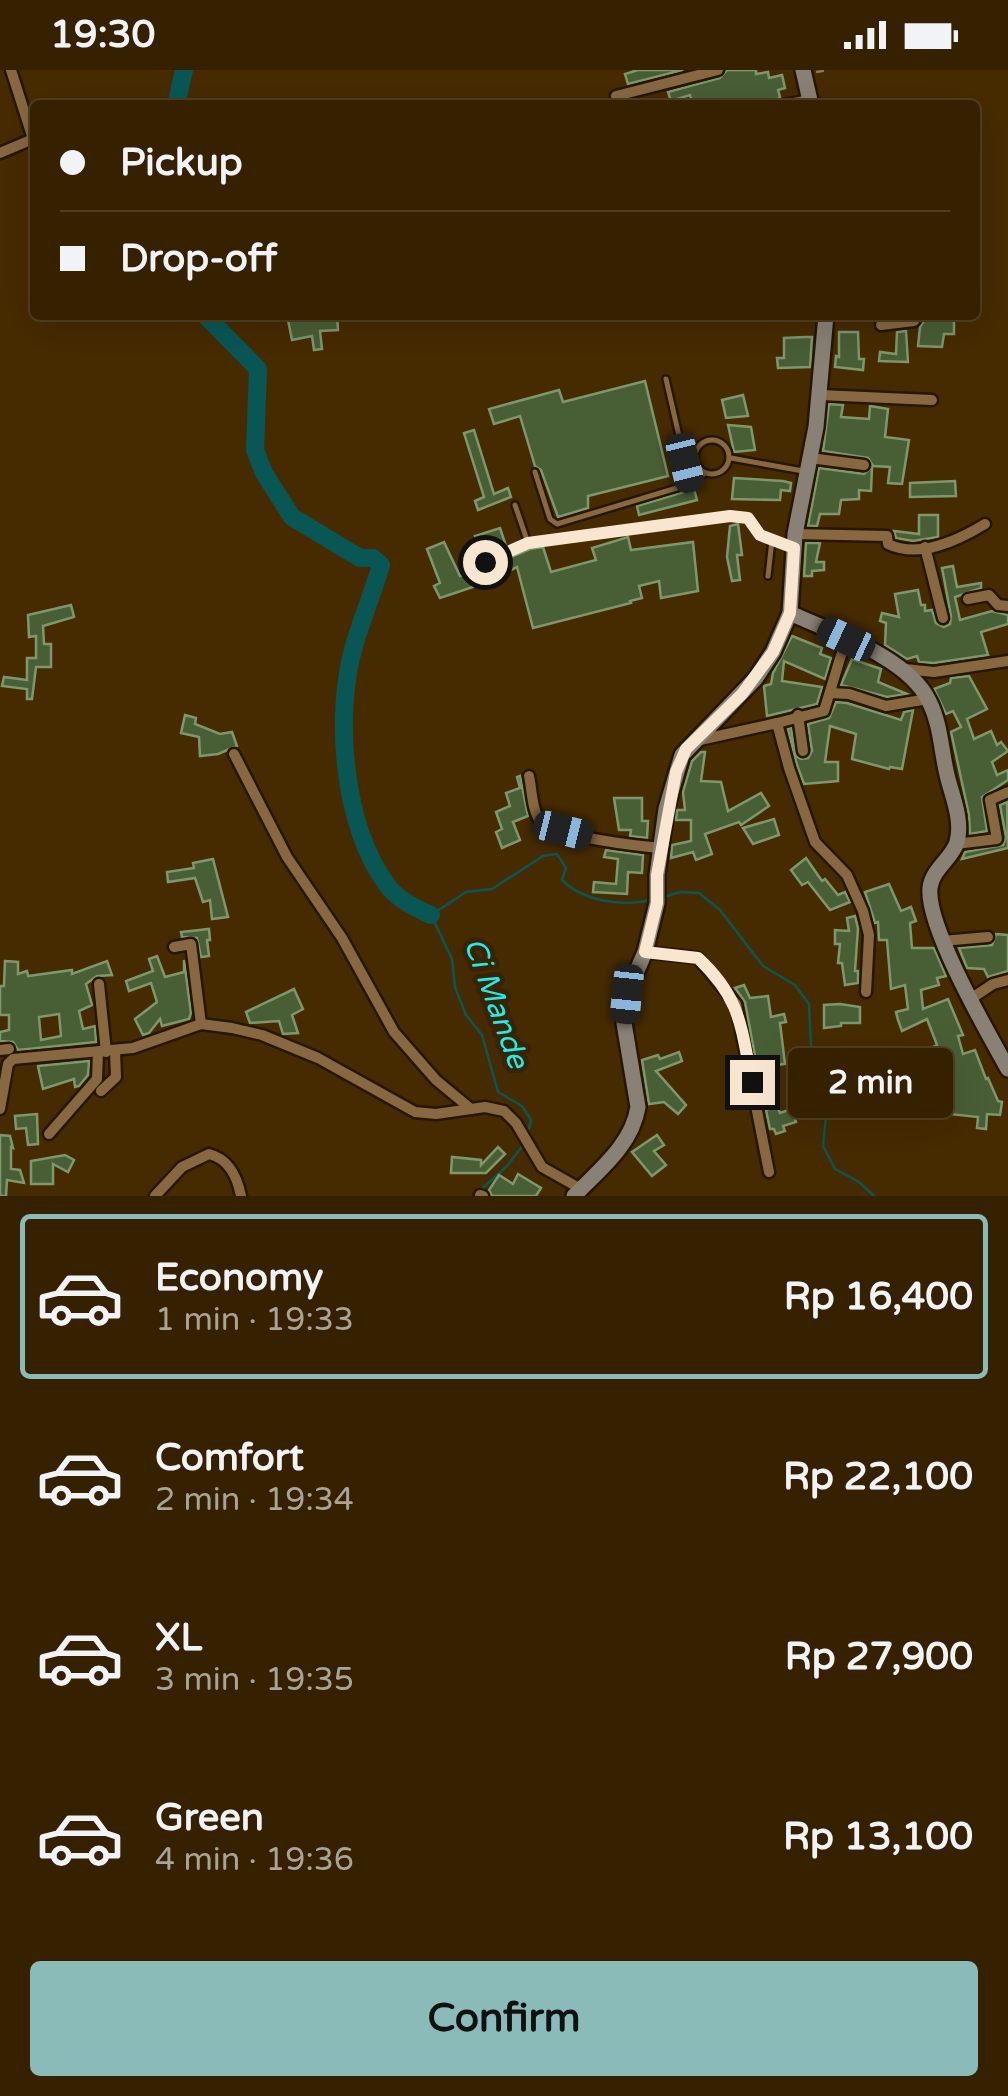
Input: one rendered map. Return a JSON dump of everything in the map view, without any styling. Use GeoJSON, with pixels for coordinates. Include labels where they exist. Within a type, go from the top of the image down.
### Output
{"type":"FeatureCollection","features":[{"type":"Feature","properties":{"kind":"main road"},"geometry":{"type":"LineString","coordinates":[[804,70],[809,100]]}},
{"type":"Feature","properties":{"kind":"main road"},"geometry":{"type":"LineString","coordinates":[[577,1193],[620,1148],[636,1120],[638,1108],[624,1022],[627,994],[645,952],[657,903],[662,848],[682,755],[756,678],[773,652],[790,613],[794,541],[820,395],[826,320]]}},
{"type":"Feature","properties":{"kind":"main road"},"geometry":{"type":"LineString","coordinates":[[790,613],[905,670],[928,699],[940,734],[958,818],[953,849],[935,872],[930,888],[942,941],[1008,1069]]}},
{"type":"Feature","properties":{"kind":"street"},"geometry":{"type":"LineString","coordinates":[[11,70],[30,129]]}},
{"type":"Feature","properties":{"kind":"street"},"geometry":{"type":"LineString","coordinates":[[654,70],[658,84]]}},
{"type":"Feature","properties":{"kind":"street"},"geometry":{"type":"LineString","coordinates":[[616,96],[718,70]]}},
{"type":"Feature","properties":{"kind":"street"},"geometry":{"type":"LineString","coordinates":[[0,153],[30,139]]}},
{"type":"Feature","properties":{"kind":"street"},"geometry":{"type":"LineString","coordinates":[[881,325],[913,320]]}},
{"type":"Feature","properties":{"kind":"street"},"geometry":{"type":"LineString","coordinates":[[820,395],[932,400]]}},
{"type":"Feature","properties":{"kind":"street"},"geometry":{"type":"LineString","coordinates":[[808,464],[864,466]]}},
{"type":"Feature","properties":{"kind":"street"},"geometry":{"type":"LineString","coordinates":[[794,541],[887,536],[888,544],[900,550],[962,538],[984,524]]}},
{"type":"Feature","properties":{"kind":"street"},"geometry":{"type":"LineString","coordinates":[[925,547],[943,618]]}},
{"type":"Feature","properties":{"kind":"street"},"geometry":{"type":"LineString","coordinates":[[968,599],[989,595],[998,606],[1008,606]]}},
{"type":"Feature","properties":{"kind":"street"},"geometry":{"type":"LineString","coordinates":[[694,741],[824,711],[846,639]]}},
{"type":"Feature","properties":{"kind":"street"},"geometry":{"type":"LineString","coordinates":[[905,670],[934,672],[1008,661]]}},
{"type":"Feature","properties":{"kind":"street"},"geometry":{"type":"LineString","coordinates":[[830,692],[886,706],[928,699]]}},
{"type":"Feature","properties":{"kind":"street"},"geometry":{"type":"LineString","coordinates":[[798,715],[802,751]]}},
{"type":"Feature","properties":{"kind":"street"},"geometry":{"type":"LineString","coordinates":[[777,723],[815,842],[848,875],[864,910],[870,936],[866,992]]}},
{"type":"Feature","properties":{"kind":"street"},"geometry":{"type":"LineString","coordinates":[[234,754],[287,857],[342,938],[394,1032],[436,1080],[471,1109]]}},
{"type":"Feature","properties":{"kind":"street"},"geometry":{"type":"LineString","coordinates":[[529,776],[536,814],[546,825],[621,844],[662,848]]}},
{"type":"Feature","properties":{"kind":"street"},"geometry":{"type":"LineString","coordinates":[[953,849],[997,839],[990,800],[1008,792]]}},
{"type":"Feature","properties":{"kind":"street"},"geometry":{"type":"LineString","coordinates":[[942,941],[988,937]]}},
{"type":"Feature","properties":{"kind":"street"},"geometry":{"type":"LineString","coordinates":[[174,947],[191,944],[201,1024]]}},
{"type":"Feature","properties":{"kind":"street"},"geometry":{"type":"LineString","coordinates":[[645,952],[698,958],[736,1004],[769,1172]]}},
{"type":"Feature","properties":{"kind":"street"},"geometry":{"type":"LineString","coordinates":[[972,998],[1008,980]]}},
{"type":"Feature","properties":{"kind":"street"},"geometry":{"type":"LineString","coordinates":[[99,984],[106,1051],[116,1077],[100,1091]]}},
{"type":"Feature","properties":{"kind":"street"},"geometry":{"type":"LineString","coordinates":[[0,1109],[8,1064],[13,1059],[142,1045],[201,1024],[262,1035],[318,1058],[415,1112],[436,1114],[495,1107],[504,1111],[542,1167],[577,1193]]}},
{"type":"Feature","properties":{"kind":"street"},"geometry":{"type":"LineString","coordinates":[[49,1134],[97,1079],[106,1051]]}},
{"type":"Feature","properties":{"kind":"street"},"geometry":{"type":"LineString","coordinates":[[155,1196],[182,1167],[209,1154],[221,1158],[232,1169],[241,1196]]}},
{"type":"Feature","properties":{"kind":"lane"},"geometry":{"type":"LineString","coordinates":[[666,379],[690,484]]}},
{"type":"Feature","properties":{"kind":"lane"},"geometry":{"type":"LineString","coordinates":[[535,472],[551,521],[557,524],[690,484],[706,473],[722,470],[729,458],[727,448],[716,440],[706,440],[698,446],[695,460],[706,473]]}},
{"type":"Feature","properties":{"kind":"lane"},"geometry":{"type":"LineString","coordinates":[[680,442],[698,446]]}},
{"type":"Feature","properties":{"kind":"lane"},"geometry":{"type":"LineString","coordinates":[[729,458],[808,464]]}},
{"type":"Feature","properties":{"kind":"lane"},"geometry":{"type":"LineString","coordinates":[[515,504],[528,543]]}},
{"type":"Feature","properties":{"kind":"lane"},"geometry":{"type":"LineString","coordinates":[[485,562],[528,543],[730,516],[748,518],[758,534],[772,540],[794,541]]}},
{"type":"Feature","properties":{"kind":"lane"},"geometry":{"type":"LineString","coordinates":[[578,518],[581,534]]}},
{"type":"Feature","properties":{"kind":"lane"},"geometry":{"type":"LineString","coordinates":[[768,576],[772,540]]}},
{"type":"Feature","properties":{"kind":"building"},"geometry":{"type":"Polygon","coordinates":[[[638,70],[683,70],[628,84],[625,74],[638,70]]]}},
{"type":"Feature","properties":{"kind":"building"},"geometry":{"type":"Polygon","coordinates":[[[727,70],[756,70],[756,74],[768,72],[769,78],[782,75],[785,88],[778,90],[777,100],[692,100],[690,95],[671,100],[668,92],[720,78],[727,70]]]}},
{"type":"Feature","properties":{"kind":"building"},"geometry":{"type":"Polygon","coordinates":[[[288,320],[337,320],[338,330],[320,331],[322,349],[314,350],[312,336],[292,340],[288,320]]]}},
{"type":"Feature","properties":{"kind":"building"},"geometry":{"type":"Polygon","coordinates":[[[924,320],[954,320],[954,334],[944,334],[942,347],[918,346],[924,320]]]}},
{"type":"Feature","properties":{"kind":"building"},"geometry":{"type":"Polygon","coordinates":[[[906,331],[908,362],[879,361],[880,352],[896,354],[897,332],[906,331]]]}},
{"type":"Feature","properties":{"kind":"building"},"geometry":{"type":"Polygon","coordinates":[[[839,332],[858,332],[863,370],[835,367],[839,332]]]}},
{"type":"Feature","properties":{"kind":"building"},"geometry":{"type":"Polygon","coordinates":[[[812,337],[810,367],[778,368],[777,358],[784,358],[784,338],[812,337]]]}},
{"type":"Feature","properties":{"kind":"building"},"geometry":{"type":"Polygon","coordinates":[[[645,381],[668,476],[588,496],[588,508],[558,517],[541,470],[535,466],[520,416],[494,424],[489,409],[559,390],[563,402],[645,381]]]}},
{"type":"Feature","properties":{"kind":"building"},"geometry":{"type":"Polygon","coordinates":[[[743,395],[748,416],[726,418],[722,400],[743,395]]]}},
{"type":"Feature","properties":{"kind":"building"},"geometry":{"type":"Polygon","coordinates":[[[829,404],[843,405],[841,417],[869,419],[870,406],[888,409],[885,437],[909,440],[902,484],[888,483],[890,467],[873,466],[868,458],[823,451],[829,404]]]}},
{"type":"Feature","properties":{"kind":"building"},"geometry":{"type":"Polygon","coordinates":[[[728,425],[751,427],[755,450],[734,452],[728,425]]]}},
{"type":"Feature","properties":{"kind":"building"},"geometry":{"type":"Polygon","coordinates":[[[474,430],[494,494],[508,488],[511,497],[478,510],[475,501],[484,497],[464,433],[474,430]]]}},
{"type":"Feature","properties":{"kind":"building"},"geometry":{"type":"Polygon","coordinates":[[[872,467],[871,491],[859,490],[859,499],[841,500],[839,514],[820,514],[817,526],[808,526],[819,468],[864,474],[872,467]]]}},
{"type":"Feature","properties":{"kind":"building"},"geometry":{"type":"Polygon","coordinates":[[[734,478],[783,481],[791,483],[790,491],[781,490],[780,500],[732,499],[734,478]]]}},
{"type":"Feature","properties":{"kind":"building"},"geometry":{"type":"Polygon","coordinates":[[[955,481],[956,496],[910,497],[910,483],[955,481]]]}},
{"type":"Feature","properties":{"kind":"building"},"geometry":{"type":"Polygon","coordinates":[[[694,489],[697,500],[639,515],[637,506],[694,489]]]}},
{"type":"Feature","properties":{"kind":"building"},"geometry":{"type":"Polygon","coordinates":[[[919,515],[938,515],[938,537],[913,541],[896,538],[894,531],[919,534],[919,515]]]}},
{"type":"Feature","properties":{"kind":"building"},"geometry":{"type":"Polygon","coordinates":[[[738,524],[740,580],[732,581],[727,557],[730,526],[738,524]]]}},
{"type":"Feature","properties":{"kind":"building"},"geometry":{"type":"Polygon","coordinates":[[[500,528],[506,546],[481,557],[475,536],[500,528]]]}},
{"type":"Feature","properties":{"kind":"building"},"geometry":{"type":"Polygon","coordinates":[[[628,537],[631,550],[693,542],[698,591],[661,598],[659,581],[639,586],[642,598],[631,603],[533,628],[517,567],[491,580],[485,568],[543,547],[551,572],[596,560],[592,548],[628,537]]]}},
{"type":"Feature","properties":{"kind":"building"},"geometry":{"type":"Polygon","coordinates":[[[444,542],[460,576],[468,574],[473,587],[440,598],[434,586],[440,583],[427,549],[444,542]]]}},
{"type":"Feature","properties":{"kind":"building"},"geometry":{"type":"Polygon","coordinates":[[[806,543],[820,543],[816,562],[824,562],[824,570],[812,571],[812,576],[804,576],[806,543]]]}},
{"type":"Feature","properties":{"kind":"building"},"geometry":{"type":"Polygon","coordinates":[[[953,566],[957,587],[981,583],[981,588],[955,597],[960,620],[992,611],[1008,615],[1008,624],[981,632],[988,655],[919,662],[917,656],[907,659],[885,645],[886,623],[880,621],[882,613],[899,617],[895,594],[918,590],[921,605],[925,605],[925,611],[932,610],[936,623],[944,627],[950,624],[942,568],[953,566]]]}},
{"type":"Feature","properties":{"kind":"building"},"geometry":{"type":"Polygon","coordinates":[[[71,605],[74,617],[43,626],[44,644],[51,644],[51,667],[36,667],[32,699],[27,699],[27,689],[2,686],[4,677],[27,680],[27,658],[36,658],[36,636],[29,637],[28,615],[71,605]]]}},
{"type":"Feature","properties":{"kind":"building"},"geometry":{"type":"Polygon","coordinates":[[[792,636],[822,648],[820,654],[831,658],[825,679],[784,661],[782,681],[822,687],[817,704],[767,716],[764,686],[771,684],[792,636]]]}},
{"type":"Feature","properties":{"kind":"building"},"geometry":{"type":"Polygon","coordinates":[[[852,659],[881,669],[878,682],[907,694],[887,697],[841,685],[852,659]]]}},
{"type":"Feature","properties":{"kind":"building"},"geometry":{"type":"Polygon","coordinates":[[[969,676],[987,709],[967,719],[974,739],[991,731],[997,745],[1001,742],[1008,751],[992,762],[997,775],[1008,770],[1008,780],[982,797],[987,831],[970,834],[951,732],[961,727],[953,711],[946,714],[934,689],[950,683],[951,678],[969,676]]]}},
{"type":"Feature","properties":{"kind":"building"},"geometry":{"type":"Polygon","coordinates":[[[836,702],[901,720],[904,712],[913,710],[902,769],[852,759],[856,734],[830,726],[825,762],[838,762],[838,781],[804,784],[788,729],[791,728],[796,756],[808,758],[812,751],[808,724],[829,718],[836,702]]]}},
{"type":"Feature","properties":{"kind":"building"},"geometry":{"type":"Polygon","coordinates":[[[185,715],[196,718],[195,724],[220,734],[232,732],[237,746],[200,756],[199,737],[181,733],[185,715]]]}},
{"type":"Feature","properties":{"kind":"building"},"geometry":{"type":"Polygon","coordinates":[[[705,752],[701,781],[721,782],[728,811],[761,793],[769,806],[741,825],[739,822],[705,834],[712,854],[696,860],[693,852],[671,858],[672,845],[691,841],[691,820],[676,820],[677,810],[685,810],[683,792],[692,761],[705,752]]]}},
{"type":"Feature","properties":{"kind":"building"},"geometry":{"type":"Polygon","coordinates":[[[520,776],[528,816],[513,822],[520,840],[502,848],[496,832],[502,829],[496,812],[510,806],[506,793],[520,788],[520,776]]]}},
{"type":"Feature","properties":{"kind":"building"},"geometry":{"type":"Polygon","coordinates":[[[614,798],[642,798],[642,821],[648,821],[647,838],[630,836],[631,830],[619,830],[614,798]]]}},
{"type":"Feature","properties":{"kind":"building"},"geometry":{"type":"Polygon","coordinates":[[[1007,802],[1008,848],[962,859],[965,852],[1003,845],[1006,837],[1000,805],[1007,802]]]}},
{"type":"Feature","properties":{"kind":"building"},"geometry":{"type":"Polygon","coordinates":[[[774,819],[779,835],[753,844],[743,828],[774,819]]]}},
{"type":"Feature","properties":{"kind":"building"},"geometry":{"type":"Polygon","coordinates":[[[606,850],[643,855],[642,873],[628,872],[627,894],[593,892],[594,882],[616,884],[618,859],[604,857],[606,850]]]}},
{"type":"Feature","properties":{"kind":"building"},"geometry":{"type":"Polygon","coordinates":[[[806,858],[822,881],[825,879],[838,895],[845,892],[850,902],[830,910],[808,882],[802,885],[791,870],[806,858]]]}},
{"type":"Feature","properties":{"kind":"building"},"geometry":{"type":"Polygon","coordinates":[[[213,859],[228,917],[212,919],[210,900],[203,902],[195,878],[168,882],[167,872],[194,868],[193,863],[213,859]]]}},
{"type":"Feature","properties":{"kind":"building"},"geometry":{"type":"Polygon","coordinates":[[[889,884],[901,911],[911,907],[916,921],[910,923],[912,948],[934,948],[946,976],[937,978],[939,985],[921,990],[923,1009],[948,999],[963,1035],[958,1036],[963,1054],[975,1050],[986,1079],[1002,1102],[1000,1115],[987,1114],[986,1129],[977,1128],[978,1117],[940,1113],[942,1098],[931,1097],[933,1047],[937,1045],[927,1019],[902,1031],[896,1012],[908,1009],[905,985],[891,989],[887,940],[879,940],[878,922],[875,923],[865,892],[889,884]]]}},
{"type":"Feature","properties":{"kind":"building"},"geometry":{"type":"Polygon","coordinates":[[[855,916],[858,983],[845,985],[835,930],[849,931],[847,918],[855,916]]]}},
{"type":"Feature","properties":{"kind":"building"},"geometry":{"type":"Polygon","coordinates":[[[209,929],[209,956],[201,957],[197,938],[182,937],[181,932],[209,929]]]}},
{"type":"Feature","properties":{"kind":"building"},"geometry":{"type":"Polygon","coordinates":[[[996,934],[1008,935],[1008,971],[988,977],[984,969],[967,968],[959,948],[992,945],[996,934]]]}},
{"type":"Feature","properties":{"kind":"building"},"geometry":{"type":"Polygon","coordinates":[[[157,956],[165,977],[184,972],[184,960],[191,1013],[189,1019],[162,1026],[160,1019],[143,1035],[135,1019],[157,1002],[151,983],[129,991],[126,981],[153,971],[149,959],[157,956]]]}},
{"type":"Feature","properties":{"kind":"building"},"geometry":{"type":"Polygon","coordinates":[[[5,961],[18,962],[18,974],[27,971],[28,976],[72,970],[72,974],[107,961],[112,975],[97,976],[86,984],[92,1005],[79,1011],[83,1029],[95,1026],[96,1042],[18,1050],[13,1042],[0,1041],[0,1032],[9,1030],[9,1015],[0,1015],[0,986],[4,986],[5,961]],[[59,1014],[39,1017],[41,1040],[61,1036],[59,1014]]]}},
{"type":"Feature","properties":{"kind":"building"},"geometry":{"type":"Polygon","coordinates":[[[744,985],[750,998],[768,996],[771,1017],[784,1014],[786,1022],[780,1023],[785,1064],[776,1065],[777,1088],[761,1088],[745,1002],[735,988],[744,985]]]}},
{"type":"Feature","properties":{"kind":"building"},"geometry":{"type":"Polygon","coordinates":[[[294,989],[303,1009],[292,1015],[298,1033],[283,1034],[279,1021],[250,1023],[246,1012],[294,989]]]}},
{"type":"Feature","properties":{"kind":"building"},"geometry":{"type":"Polygon","coordinates":[[[824,1005],[860,1007],[860,1023],[824,1028],[824,1005]]]}},
{"type":"Feature","properties":{"kind":"building"},"geometry":{"type":"Polygon","coordinates":[[[679,1052],[682,1061],[656,1071],[686,1105],[678,1114],[664,1102],[649,1104],[642,1060],[679,1052]]]}},
{"type":"Feature","properties":{"kind":"building"},"geometry":{"type":"Polygon","coordinates":[[[89,1061],[88,1075],[79,1086],[75,1087],[74,1079],[43,1089],[38,1066],[89,1061]]]}},
{"type":"Feature","properties":{"kind":"building"},"geometry":{"type":"Polygon","coordinates":[[[777,1106],[780,1113],[791,1109],[796,1122],[783,1126],[785,1131],[776,1134],[770,1129],[766,1110],[777,1106]]]}},
{"type":"Feature","properties":{"kind":"building"},"geometry":{"type":"Polygon","coordinates":[[[37,1114],[38,1144],[28,1145],[26,1128],[16,1129],[15,1116],[37,1114]]]}},
{"type":"Feature","properties":{"kind":"building"},"geometry":{"type":"Polygon","coordinates":[[[0,1135],[10,1136],[11,1169],[20,1170],[24,1183],[7,1180],[6,1196],[0,1196],[0,1135]]]}},
{"type":"Feature","properties":{"kind":"building"},"geometry":{"type":"Polygon","coordinates":[[[657,1135],[664,1145],[654,1151],[666,1165],[652,1176],[632,1152],[657,1135]]]}},
{"type":"Feature","properties":{"kind":"building"},"geometry":{"type":"Polygon","coordinates":[[[498,1147],[505,1154],[486,1173],[451,1173],[452,1157],[481,1160],[481,1165],[498,1147]]]}},
{"type":"Feature","properties":{"kind":"building"},"geometry":{"type":"Polygon","coordinates":[[[65,1155],[74,1160],[68,1172],[53,1164],[53,1184],[31,1184],[31,1161],[65,1155]]]}},
{"type":"Feature","properties":{"kind":"building"},"geometry":{"type":"Polygon","coordinates":[[[518,1174],[541,1188],[536,1196],[492,1196],[489,1190],[499,1175],[513,1184],[518,1174]]]}},
{"type":"Feature","properties":{"kind":"waterway","name":"Ci Mande"},"geometry":{"type":"LineString","coordinates":[[177,100],[184,70]]}},
{"type":"Feature","properties":{"kind":"waterway","name":"Ci Mande"},"geometry":{"type":"LineString","coordinates":[[210,320],[258,369],[255,450],[264,473],[292,517],[360,558],[373,558],[381,565],[348,674],[346,769],[360,832],[372,860],[396,894],[431,915]]}},
{"type":"Feature","properties":{"kind":"waterway"},"geometry":{"type":"LineString","coordinates":[[527,1137],[531,1120],[522,1106],[498,1092],[482,1035],[466,1015],[455,987],[452,959],[431,915],[466,892],[492,889],[543,856],[557,854],[566,868],[562,880],[581,893],[616,902],[651,900]]}},
{"type":"Feature","properties":{"kind":"waterway"},"geometry":{"type":"LineString","coordinates":[[664,897],[680,892],[699,893],[720,910],[763,966],[795,985],[809,1004],[812,1067],[826,1116],[823,1146],[835,1169],[874,1196]]}},
{"type":"Feature","properties":{"kind":"waterway","name":"Ci Mande"},"geometry":{"type":"LineString","coordinates":[[474,1196],[524,1144]]}},
{"type":"Feature","properties":{"kind":"route"},"geometry":{"type":"LineString","coordinates":[[485,562],[528,543],[730,516],[748,518],[758,534],[794,548],[790,613],[773,652],[742,694],[682,755],[666,809],[657,903],[645,952],[698,958],[728,990],[736,1004],[752,1082]]}}]}
